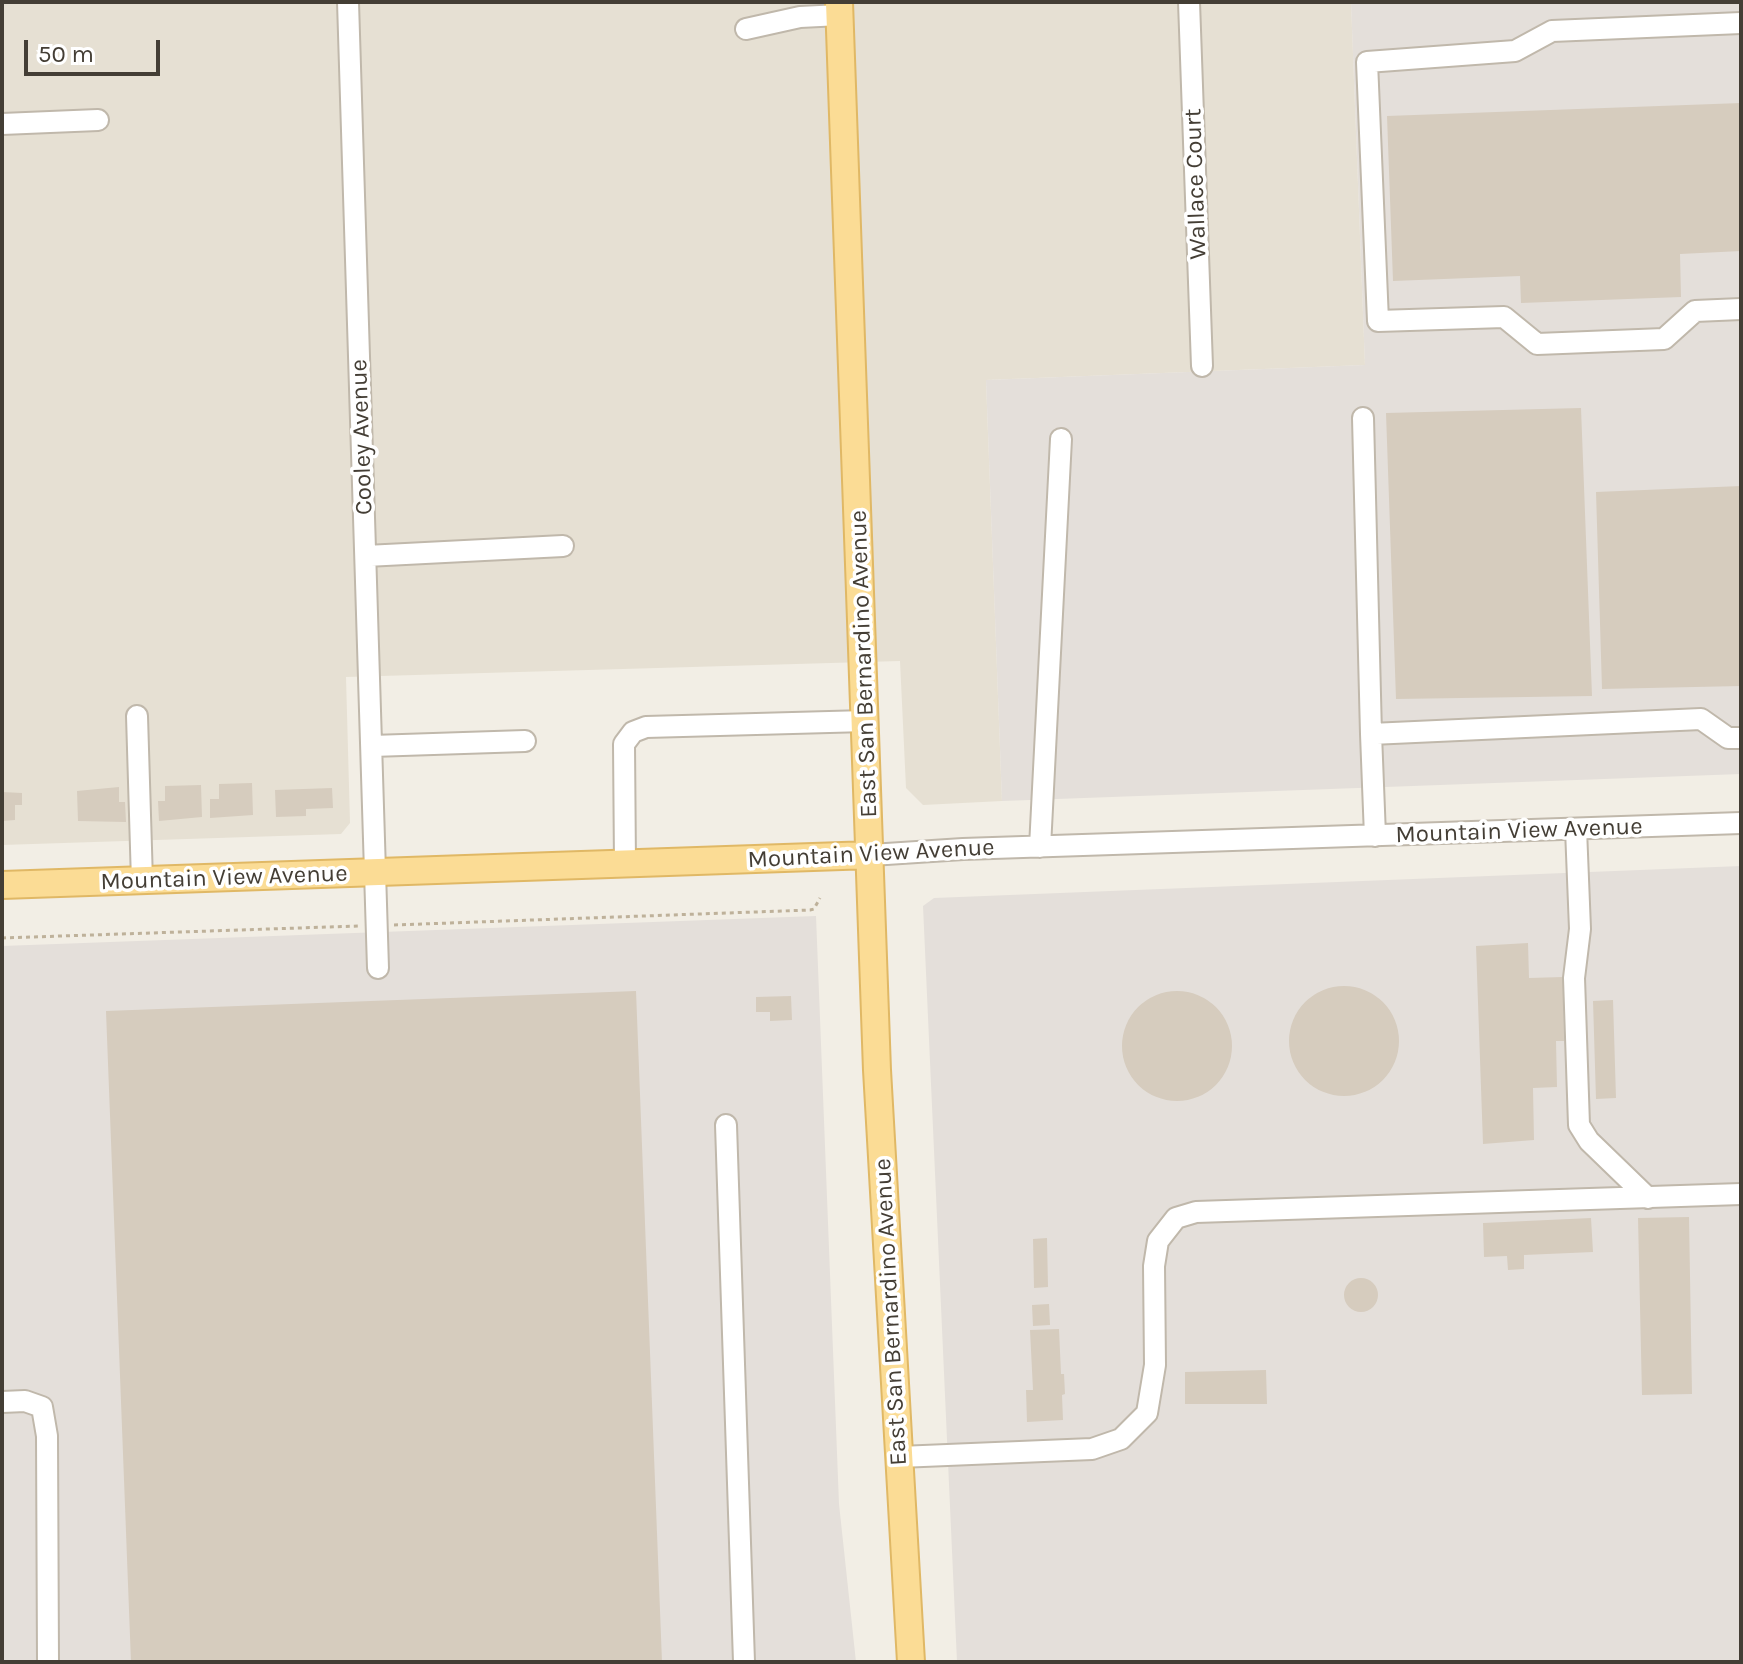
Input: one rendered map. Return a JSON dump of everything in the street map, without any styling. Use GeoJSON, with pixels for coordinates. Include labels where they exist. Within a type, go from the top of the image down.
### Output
{"type":"FeatureCollection","features":[{"type":"Feature","properties":{"kind":"main road","name":"East San Bernardino Avenue"},"geometry":{"type":"LineString","coordinates":[[840,9],[877,1070],[911,1662]]}},
{"type":"Feature","properties":{"kind":"main road","name":"Mountain View Avenue"},"geometry":{"type":"LineString","coordinates":[[2,885],[871,855]]}},
{"type":"Feature","properties":{"kind":"street","name":"Cooley Avenue"},"geometry":{"type":"LineString","coordinates":[[348,2],[378,968]]}},
{"type":"Feature","properties":{"kind":"street","name":"Wallace Court"},"geometry":{"type":"LineString","coordinates":[[1189,2],[1202,366]]}},
{"type":"Feature","properties":{"kind":"street"},"geometry":{"type":"LineString","coordinates":[[746,29],[840,9]]}},
{"type":"Feature","properties":{"kind":"street"},"geometry":{"type":"LineString","coordinates":[[1741,23],[1552,31],[1515,51],[1367,62],[1378,321],[1504,317],[1537,344],[1664,339],[1695,311],[1741,309]]}},
{"type":"Feature","properties":{"kind":"street"},"geometry":{"type":"LineString","coordinates":[[2,124],[98,120]]}},
{"type":"Feature","properties":{"kind":"street"},"geometry":{"type":"LineString","coordinates":[[1363,418],[1375,836]]}},
{"type":"Feature","properties":{"kind":"street"},"geometry":{"type":"LineString","coordinates":[[1040,847],[1061,439]]}},
{"type":"Feature","properties":{"kind":"street"},"geometry":{"type":"LineString","coordinates":[[366,556],[563,546]]}},
{"type":"Feature","properties":{"kind":"street"},"geometry":{"type":"LineString","coordinates":[[137,716],[142,881]]}},
{"type":"Feature","properties":{"kind":"street"},"geometry":{"type":"LineString","coordinates":[[1371,734],[1701,719],[1728,738],[1741,738]]}},
{"type":"Feature","properties":{"kind":"street"},"geometry":{"type":"LineString","coordinates":[[625,865],[624,744],[633,732],[646,727],[866,721]]}},
{"type":"Feature","properties":{"kind":"street"},"geometry":{"type":"LineString","coordinates":[[372,746],[525,741]]}},
{"type":"Feature","properties":{"kind":"street","name":"Mountain View Avenue"},"geometry":{"type":"LineString","coordinates":[[871,855],[1741,823]]}},
{"type":"Feature","properties":{"kind":"street"},"geometry":{"type":"LineString","coordinates":[[1576,829],[1580,929],[1574,978],[1579,1125],[1589,1141],[1648,1198]]}},
{"type":"Feature","properties":{"kind":"street"},"geometry":{"type":"LineString","coordinates":[[726,1125],[744,1662]]}},
{"type":"Feature","properties":{"kind":"street"},"geometry":{"type":"LineString","coordinates":[[899,1457],[1092,1449],[1121,1439],[1147,1413],[1155,1365],[1154,1266],[1158,1241],[1176,1218],[1196,1212],[1741,1194]]}},
{"type":"Feature","properties":{"kind":"street"},"geometry":{"type":"LineString","coordinates":[[2,1402],[25,1401],[42,1407],[47,1436],[48,1662]]}},
{"type":"Feature","properties":{"kind":"path"},"geometry":{"type":"LineString","coordinates":[[2,938],[810,910],[814,909],[820,898]]}},
{"type":"Feature","properties":{"kind":"shaded area"},"geometry":{"type":"Polygon","coordinates":[[[2,2],[1351,2],[1365,365],[986,380],[1002,801],[923,805],[906,788],[900,661],[346,677],[350,823],[341,834],[2,845],[2,2]]]}},
{"type":"Feature","properties":{"kind":"shaded area"},"geometry":{"type":"Polygon","coordinates":[[[1351,2],[1741,2],[1741,774],[1002,801],[986,380],[1365,365],[1351,2]]]}},
{"type":"Feature","properties":{"kind":"shaded area"},"geometry":{"type":"Polygon","coordinates":[[[1741,866],[1741,1662],[957,1662],[923,906],[934,898],[1741,866]]]}},
{"type":"Feature","properties":{"kind":"shaded area"},"geometry":{"type":"Polygon","coordinates":[[[816,916],[839,1504],[856,1662],[2,1662],[2,946],[816,916]]]}},
{"type":"Feature","properties":{"kind":"building"},"geometry":{"type":"Polygon","coordinates":[[[1741,103],[1741,251],[1680,254],[1681,297],[1521,303],[1520,276],[1393,281],[1387,116],[1741,103]]]}},
{"type":"Feature","properties":{"kind":"building"},"geometry":{"type":"Polygon","coordinates":[[[1581,408],[1592,696],[1396,699],[1386,413],[1581,408]]]}},
{"type":"Feature","properties":{"kind":"building"},"geometry":{"type":"Polygon","coordinates":[[[1741,486],[1741,686],[1602,689],[1596,492],[1741,486]]]}},
{"type":"Feature","properties":{"kind":"building"},"geometry":{"type":"Polygon","coordinates":[[[252,783],[253,815],[210,818],[210,799],[219,799],[219,784],[252,783]]]}},
{"type":"Feature","properties":{"kind":"building"},"geometry":{"type":"Polygon","coordinates":[[[201,785],[202,817],[159,821],[158,801],[165,801],[165,786],[201,785]]]}},
{"type":"Feature","properties":{"kind":"building"},"geometry":{"type":"Polygon","coordinates":[[[119,787],[119,802],[125,802],[126,822],[78,821],[77,791],[119,787]]]}},
{"type":"Feature","properties":{"kind":"building"},"geometry":{"type":"Polygon","coordinates":[[[332,788],[333,808],[306,809],[306,816],[276,817],[275,790],[332,788]]]}},
{"type":"Feature","properties":{"kind":"building"},"geometry":{"type":"Polygon","coordinates":[[[2,792],[22,793],[22,805],[15,805],[15,820],[2,821],[2,792]]]}},
{"type":"Feature","properties":{"kind":"building"},"geometry":{"type":"Polygon","coordinates":[[[1528,943],[1529,978],[1563,977],[1564,1041],[1556,1041],[1557,1087],[1533,1088],[1534,1140],[1483,1144],[1476,946],[1528,943]]]}},
{"type":"Feature","properties":{"kind":"building"},"geometry":{"type":"Polygon","coordinates":[[[1344,986],[1365,990],[1383,1002],[1395,1020],[1399,1041],[1395,1062],[1383,1080],[1365,1092],[1344,1096],[1323,1092],[1305,1080],[1293,1062],[1289,1041],[1293,1020],[1305,1002],[1323,990],[1344,986]]]}},
{"type":"Feature","properties":{"kind":"building"},"geometry":{"type":"Polygon","coordinates":[[[636,991],[662,1662],[131,1662],[106,1011],[636,991]]]}},
{"type":"Feature","properties":{"kind":"building"},"geometry":{"type":"Polygon","coordinates":[[[1177,991],[1198,995],[1216,1007],[1228,1025],[1232,1046],[1228,1067],[1216,1085],[1198,1097],[1177,1101],[1156,1097],[1138,1085],[1126,1067],[1122,1046],[1126,1025],[1138,1007],[1156,995],[1177,991]]]}},
{"type":"Feature","properties":{"kind":"building"},"geometry":{"type":"Polygon","coordinates":[[[791,996],[792,1020],[770,1021],[770,1012],[756,1012],[756,997],[791,996]]]}},
{"type":"Feature","properties":{"kind":"building"},"geometry":{"type":"Polygon","coordinates":[[[1613,1000],[1616,1098],[1596,1099],[1593,1001],[1613,1000]]]}},
{"type":"Feature","properties":{"kind":"building"},"geometry":{"type":"Polygon","coordinates":[[[1689,1217],[1692,1394],[1642,1395],[1638,1218],[1689,1217]]]}},
{"type":"Feature","properties":{"kind":"building"},"geometry":{"type":"Polygon","coordinates":[[[1591,1218],[1593,1252],[1524,1255],[1524,1269],[1508,1270],[1507,1256],[1484,1257],[1483,1223],[1591,1218]]]}},
{"type":"Feature","properties":{"kind":"building"},"geometry":{"type":"Polygon","coordinates":[[[1047,1238],[1048,1287],[1034,1288],[1033,1239],[1047,1238]]]}},
{"type":"Feature","properties":{"kind":"building"},"geometry":{"type":"Polygon","coordinates":[[[1361,1278],[1373,1283],[1378,1295],[1373,1307],[1361,1312],[1349,1307],[1344,1295],[1349,1283],[1361,1278]]]}},
{"type":"Feature","properties":{"kind":"building"},"geometry":{"type":"Polygon","coordinates":[[[1049,1304],[1050,1325],[1033,1326],[1032,1305],[1049,1304]]]}},
{"type":"Feature","properties":{"kind":"building"},"geometry":{"type":"Polygon","coordinates":[[[1059,1329],[1065,1394],[1062,1395],[1063,1420],[1027,1422],[1026,1390],[1033,1390],[1030,1330],[1059,1329]]]}},
{"type":"Feature","properties":{"kind":"building"},"geometry":{"type":"Polygon","coordinates":[[[1266,1370],[1267,1404],[1185,1404],[1185,1372],[1266,1370]]]}}]}
